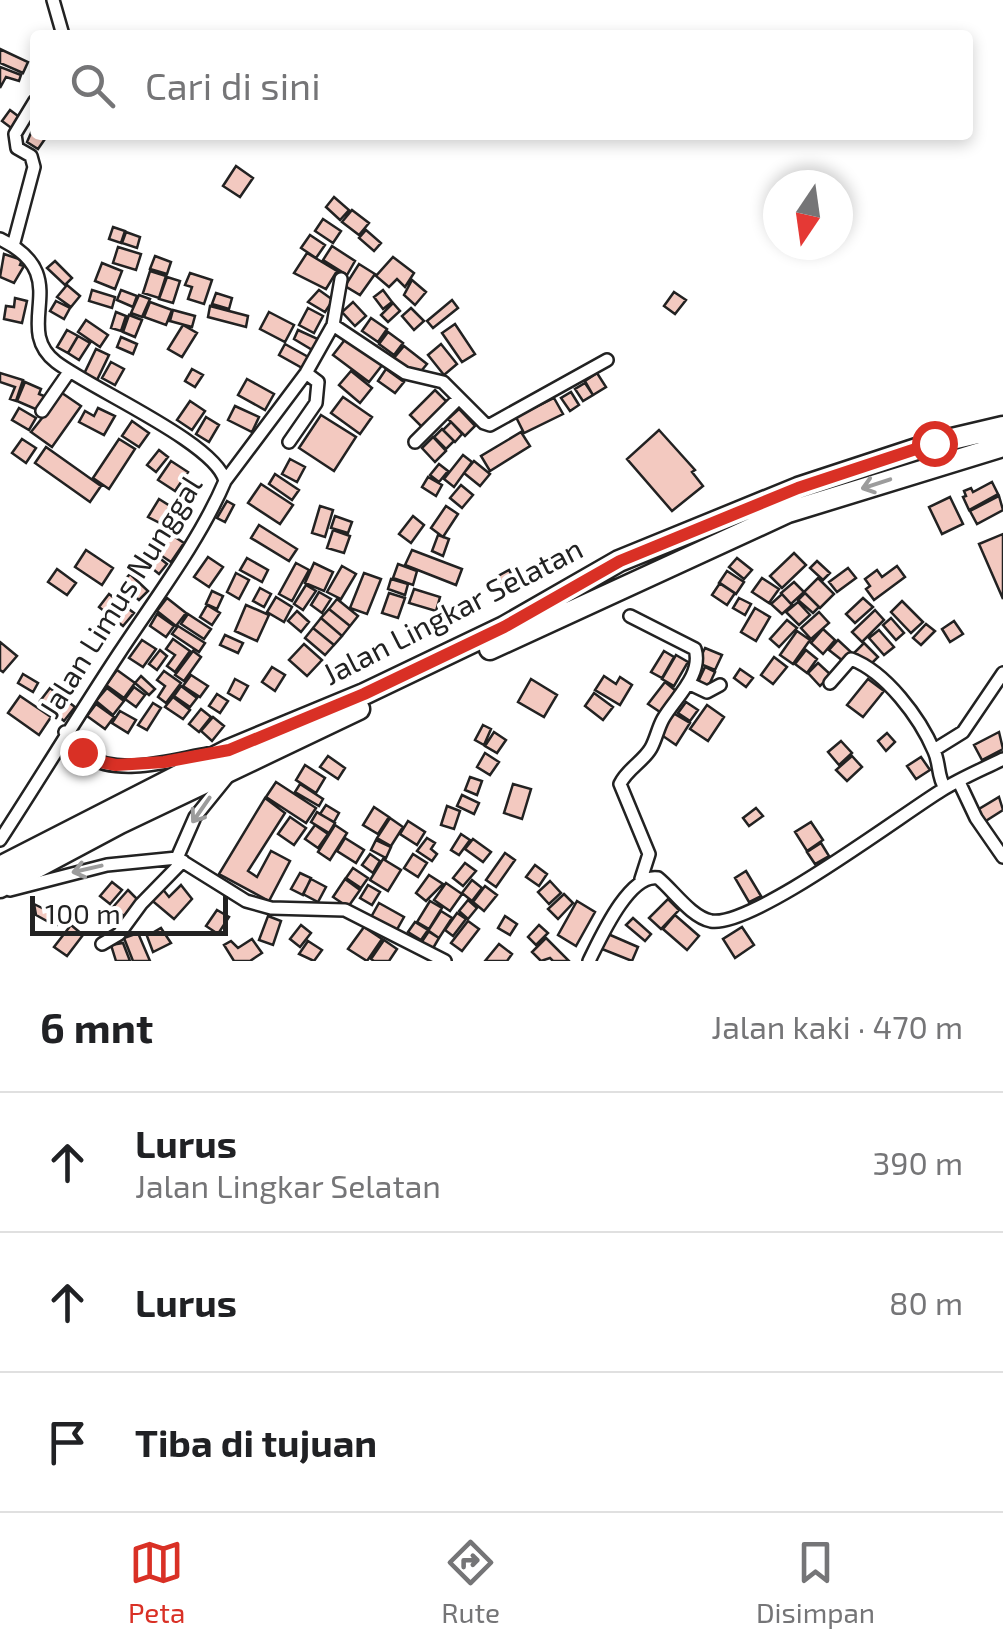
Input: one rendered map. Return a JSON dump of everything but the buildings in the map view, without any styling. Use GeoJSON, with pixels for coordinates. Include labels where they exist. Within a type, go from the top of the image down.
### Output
{"type":"FeatureCollection","features":[{"type":"Feature","properties":{"kind":"main road","name":"Jalan Lingkar Selatan"},"geometry":{"type":"LineString","coordinates":[[0,867],[504,627],[620,561],[798,488],[937,453],[1003,427]]}},
{"type":"Feature","properties":{"kind":"main road","name":"Jalan Lingkar Selatan"},"geometry":{"type":"LineString","coordinates":[[937,453],[1003,446]]}},
{"type":"Feature","properties":{"kind":"main road","name":"Jalan Lingkar Selatan"},"geometry":{"type":"LineString","coordinates":[[0,890],[232,759]]}},
{"type":"Feature","properties":{"kind":"street"},"geometry":{"type":"LineString","coordinates":[[53,0],[62,30]]}},
{"type":"Feature","properties":{"kind":"street"},"geometry":{"type":"LineString","coordinates":[[0,239],[14,246],[34,167],[31,156],[17,148],[15,134],[30,109]]}},
{"type":"Feature","properties":{"kind":"street","name":"Jalan Limus Nunggal"},"geometry":{"type":"LineString","coordinates":[[2,834],[162,588],[225,481],[216,463],[189,443],[69,372],[43,348],[39,331],[39,273],[14,246]]}},
{"type":"Feature","properties":{"kind":"street"},"geometry":{"type":"LineString","coordinates":[[225,481],[306,373],[333,324],[340,279]]}},
{"type":"Feature","properties":{"kind":"street"},"geometry":{"type":"LineString","coordinates":[[333,324],[405,373],[442,382],[490,424],[607,360]]}},
{"type":"Feature","properties":{"kind":"street"},"geometry":{"type":"LineString","coordinates":[[42,411],[69,372]]}},
{"type":"Feature","properties":{"kind":"street"},"geometry":{"type":"LineString","coordinates":[[289,442],[318,396],[318,382],[306,373]]}},
{"type":"Feature","properties":{"kind":"street"},"geometry":{"type":"LineString","coordinates":[[416,442],[458,399]]}},
{"type":"Feature","properties":{"kind":"street"},"geometry":{"type":"LineString","coordinates":[[588,961],[610,921],[641,880],[649,854],[620,784],[648,752],[697,661],[696,649],[630,616]]}},
{"type":"Feature","properties":{"kind":"street"},"geometry":{"type":"LineString","coordinates":[[830,682],[847,662],[856,660],[874,673],[910,711],[934,750],[944,788]]}},
{"type":"Feature","properties":{"kind":"street"},"geometry":{"type":"LineString","coordinates":[[934,750],[962,732],[1003,673]]}},
{"type":"Feature","properties":{"kind":"street"},"geometry":{"type":"LineString","coordinates":[[688,684],[707,692],[720,684]]}},
{"type":"Feature","properties":{"kind":"street"},"geometry":{"type":"LineString","coordinates":[[65,732],[90,758],[116,765],[232,759]]}},
{"type":"Feature","properties":{"kind":"street"},"geometry":{"type":"LineString","coordinates":[[641,880],[658,878],[703,918],[726,918],[761,905],[838,861],[944,788],[1003,758]]}},
{"type":"Feature","properties":{"kind":"street"},"geometry":{"type":"LineString","coordinates":[[102,944],[119,934],[180,860],[195,818],[232,759]]}},
{"type":"Feature","properties":{"kind":"street"},"geometry":{"type":"LineString","coordinates":[[959,782],[976,818],[1003,857]]}},
{"type":"Feature","properties":{"kind":"street"},"geometry":{"type":"LineString","coordinates":[[0,890],[107,865],[180,860],[246,901],[271,908],[345,910],[445,961]]}},
{"type":"Feature","properties":{"kind":"route"},"geometry":{"type":"LineString","coordinates":[[82,752],[116,765],[164,762],[229,750],[364,694],[504,627],[620,561],[798,488],[934,443]]}}]}
